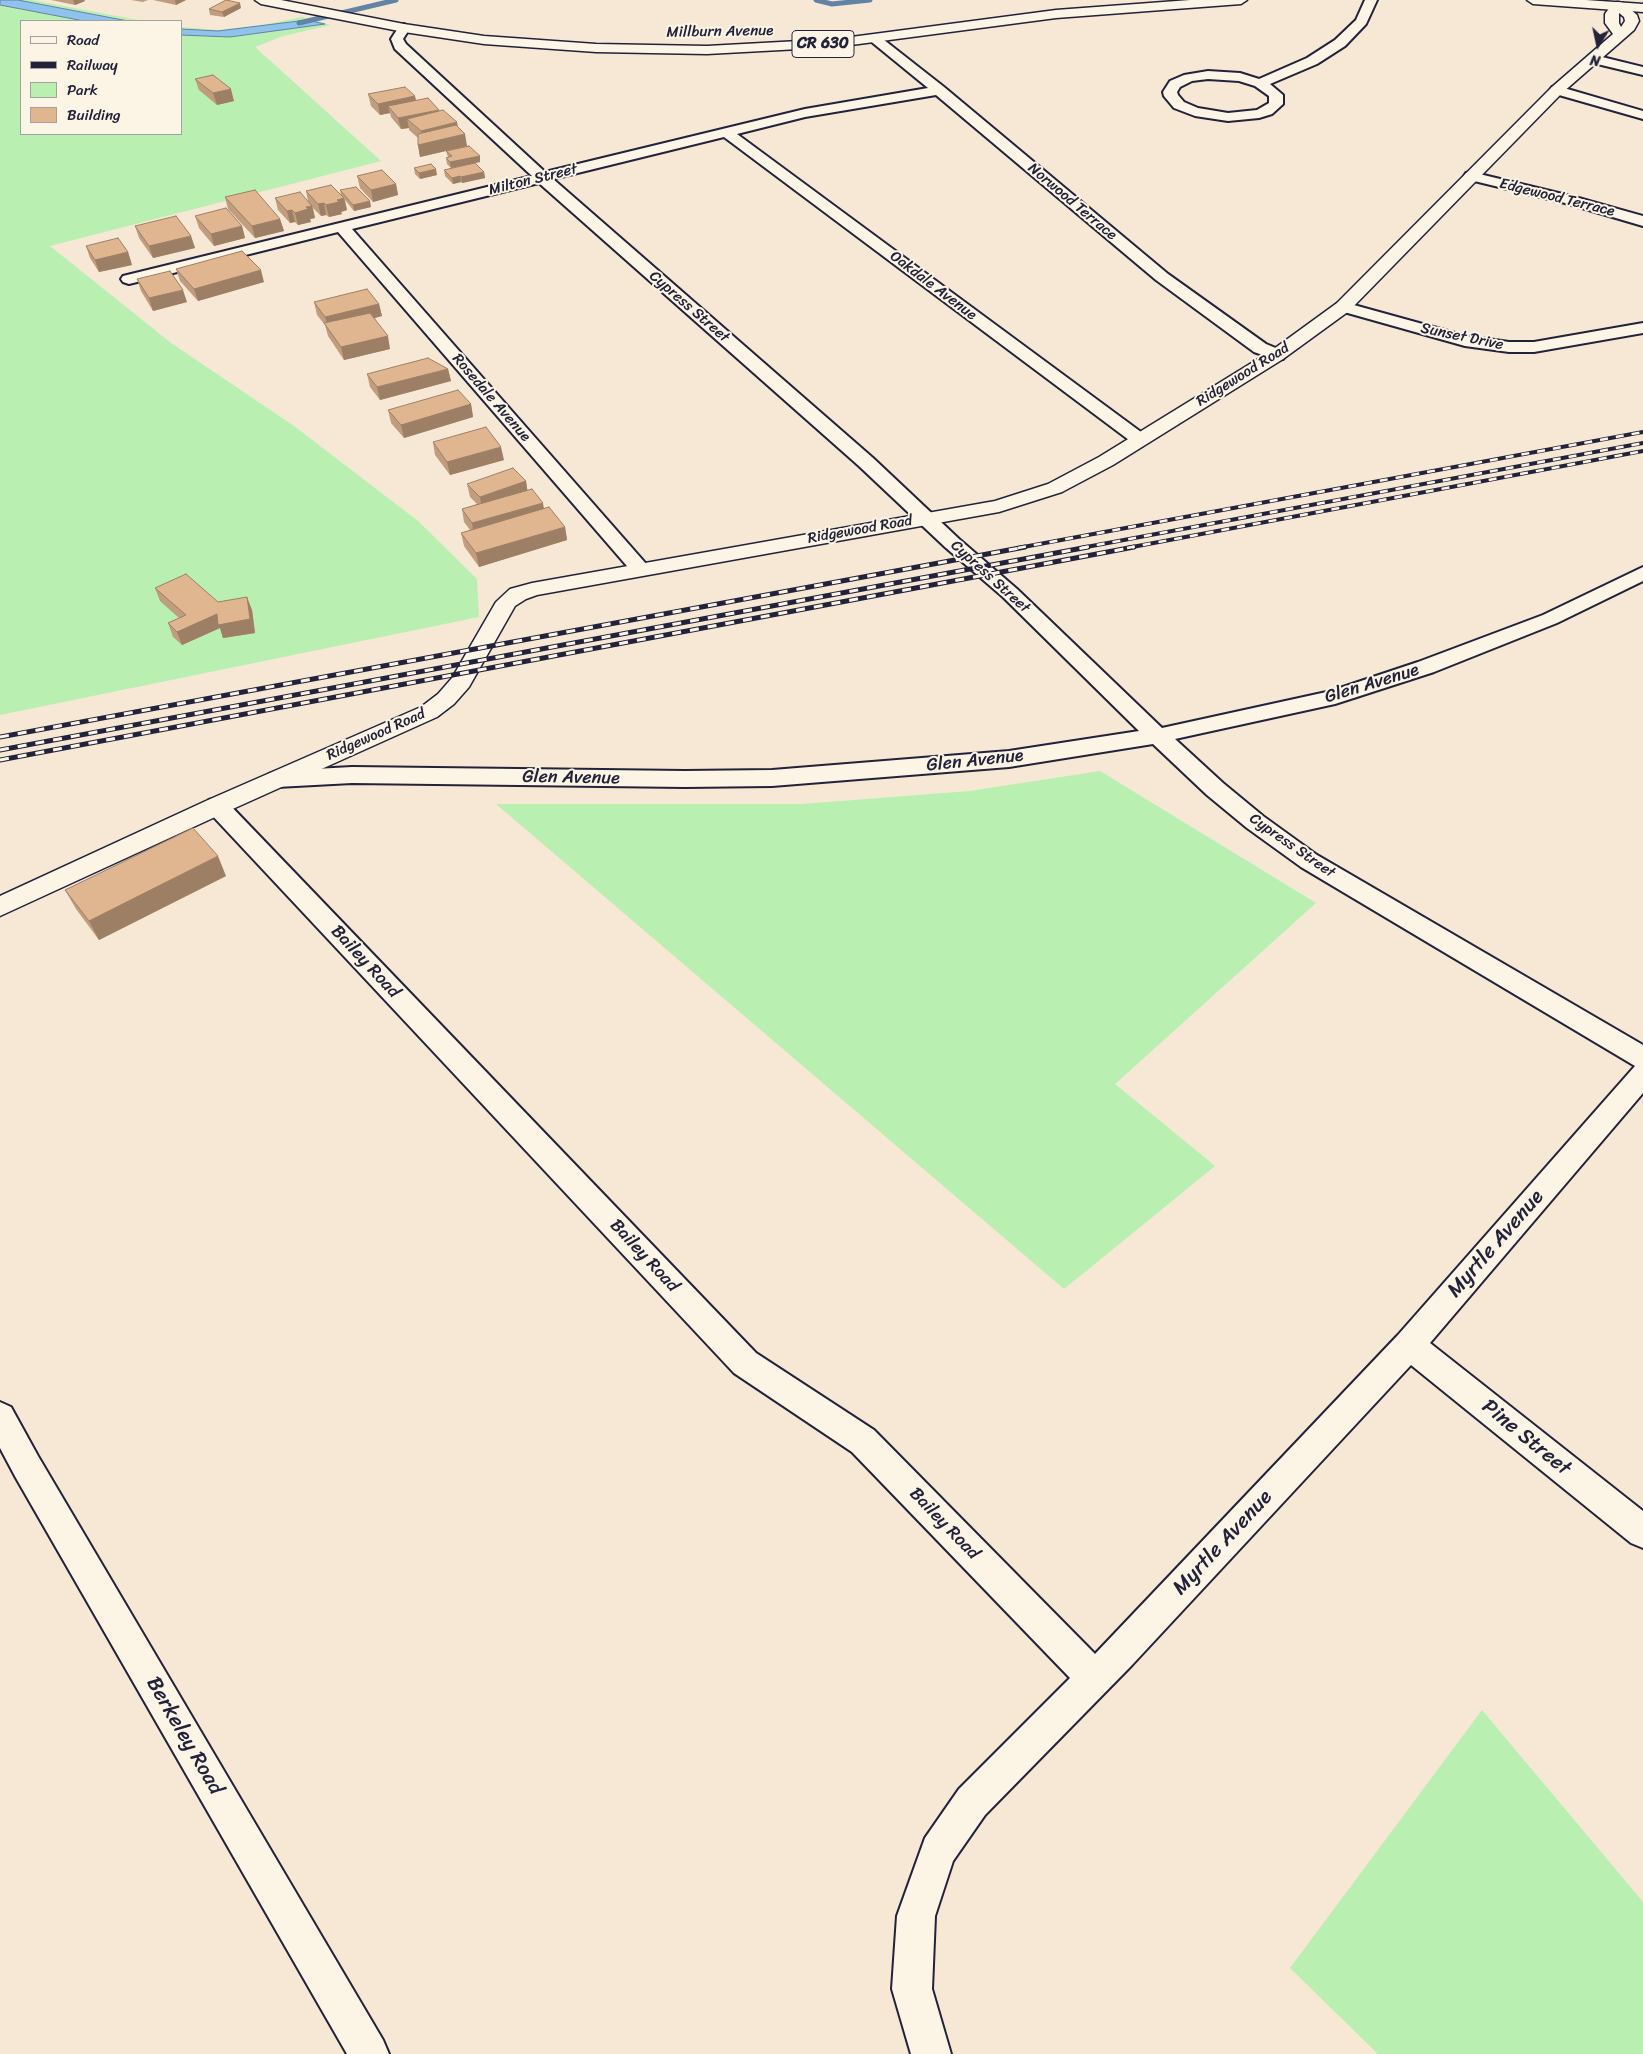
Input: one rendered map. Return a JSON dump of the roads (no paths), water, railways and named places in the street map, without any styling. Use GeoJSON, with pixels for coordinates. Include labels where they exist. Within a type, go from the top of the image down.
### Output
{"type":"FeatureCollection","features":[{"type":"Feature","properties":{"kind":"street","name":"Millburn Avenue"},"geometry":{"type":"LineString","coordinates":[[262,0],[404,28],[523,43],[630,49],[751,49],[874,39],[1065,13],[1241,0]]}},
{"type":"Feature","properties":{"kind":"street"},"geometry":{"type":"LineString","coordinates":[[1260,83],[1276,95],[1276,104],[1267,111],[1239,117],[1206,115],[1186,109],[1174,101],[1170,92],[1175,84],[1181,80],[1208,75],[1240,77],[1260,83],[1312,61],[1340,42],[1362,21],[1371,0]]}},
{"type":"Feature","properties":{"kind":"street"},"geometry":{"type":"LineString","coordinates":[[1533,0],[1643,8]]}},
{"type":"Feature","properties":{"kind":"street","name":"Ridgewood Road"},"geometry":{"type":"LineString","coordinates":[[0,907],[217,806],[429,712],[446,699],[462,682],[507,602],[518,594],[532,588],[999,506],[1055,488],[1106,460],[1277,355],[1342,306],[1557,90],[1620,34],[1612,23],[1612,14],[1618,6]]}},
{"type":"Feature","properties":{"kind":"street","name":"Cypress Street"},"geometry":{"type":"LineString","coordinates":[[404,28],[397,39],[400,46],[543,178],[866,462],[926,519],[1010,593],[1157,736],[1255,822],[1308,861],[1643,1058]]}},
{"type":"Feature","properties":{"kind":"street","name":"Norwood Terrace"},"geometry":{"type":"LineString","coordinates":[[874,39],[939,90],[1162,277],[1260,348],[1277,355]]}},
{"type":"Feature","properties":{"kind":"street"},"geometry":{"type":"LineString","coordinates":[[1594,59],[1643,71]]}},
{"type":"Feature","properties":{"kind":"street","name":"Milton Street"},"geometry":{"type":"LineString","coordinates":[[130,279],[805,113],[939,90]]}},
{"type":"Feature","properties":{"kind":"street"},"geometry":{"type":"LineString","coordinates":[[1557,90],[1643,115]]}},
{"type":"Feature","properties":{"kind":"street","name":"Oakdale Avenue"},"geometry":{"type":"LineString","coordinates":[[728,132],[1139,439]]}},
{"type":"Feature","properties":{"kind":"street","name":"Edgewood Terrace"},"geometry":{"type":"LineString","coordinates":[[1471,176],[1570,200],[1643,221]]}},
{"type":"Feature","properties":{"kind":"street","name":"Rosedale Avenue"},"geometry":{"type":"LineString","coordinates":[[342,227],[640,569]]}},
{"type":"Feature","properties":{"kind":"street","name":"Sunset Drive"},"geometry":{"type":"LineString","coordinates":[[1342,306],[1465,341],[1509,347],[1534,347],[1643,328]]}},
{"type":"Feature","properties":{"kind":"street","name":"Glen Avenue"},"geometry":{"type":"LineString","coordinates":[[277,779],[352,775],[685,779],[772,778],[877,772],[1008,759],[1157,736],[1336,697],[1426,668],[1550,619],[1643,573]]}},
{"type":"Feature","properties":{"kind":"street","name":"Bailey Road"},"geometry":{"type":"LineString","coordinates":[[217,806],[745,1363],[863,1441],[1095,1679]]}},
{"type":"Feature","properties":{"kind":"street","name":"Myrtle Avenue"},"geometry":{"type":"LineString","coordinates":[[932,2054],[912,1988],[916,1916],[938,1851],[972,1802],[1095,1679],[1408,1345],[1643,1074]]}},
{"type":"Feature","properties":{"kind":"street","name":"Pine Street"},"geometry":{"type":"LineString","coordinates":[[1408,1345],[1643,1532]]}},
{"type":"Feature","properties":{"kind":"street","name":"Berkeley Road"},"geometry":{"type":"LineString","coordinates":[[0,1417],[27,1467],[369,2054]]}},
{"type":"Feature","properties":{"kind":"water"},"geometry":{"type":"Polygon","coordinates":[[[0,0],[18,0],[123,20],[79,20],[0,5],[0,0]]]}},
{"type":"Feature","properties":{"kind":"water"},"geometry":{"type":"Polygon","coordinates":[[[307,20],[325,24],[230,37],[182,35],[182,29],[218,31],[307,20]]]}},
{"type":"Feature","properties":{"kind":"waterway"},"geometry":{"type":"LineString","coordinates":[[299,23],[396,0]]}},
{"type":"Feature","properties":{"kind":"waterway"},"geometry":{"type":"LineString","coordinates":[[816,0],[832,4],[870,0]]}},
{"type":"Feature","properties":{"kind":"railway"},"geometry":{"type":"LineString","coordinates":[[1018,548],[1643,432]]}},
{"type":"Feature","properties":{"kind":"railway"},"geometry":{"type":"LineString","coordinates":[[1081,548],[1643,443]]}},
{"type":"Feature","properties":{"kind":"railway"},"geometry":{"type":"LineString","coordinates":[[1127,548],[1643,451]]}},
{"type":"Feature","properties":{"kind":"railway"},"geometry":{"type":"LineString","coordinates":[[0,737],[1025,547]]}},
{"type":"Feature","properties":{"kind":"railway"},"geometry":{"type":"LineString","coordinates":[[0,750],[1088,547]]}},
{"type":"Feature","properties":{"kind":"railway"},"geometry":{"type":"LineString","coordinates":[[0,760],[1134,547]]}}]}
